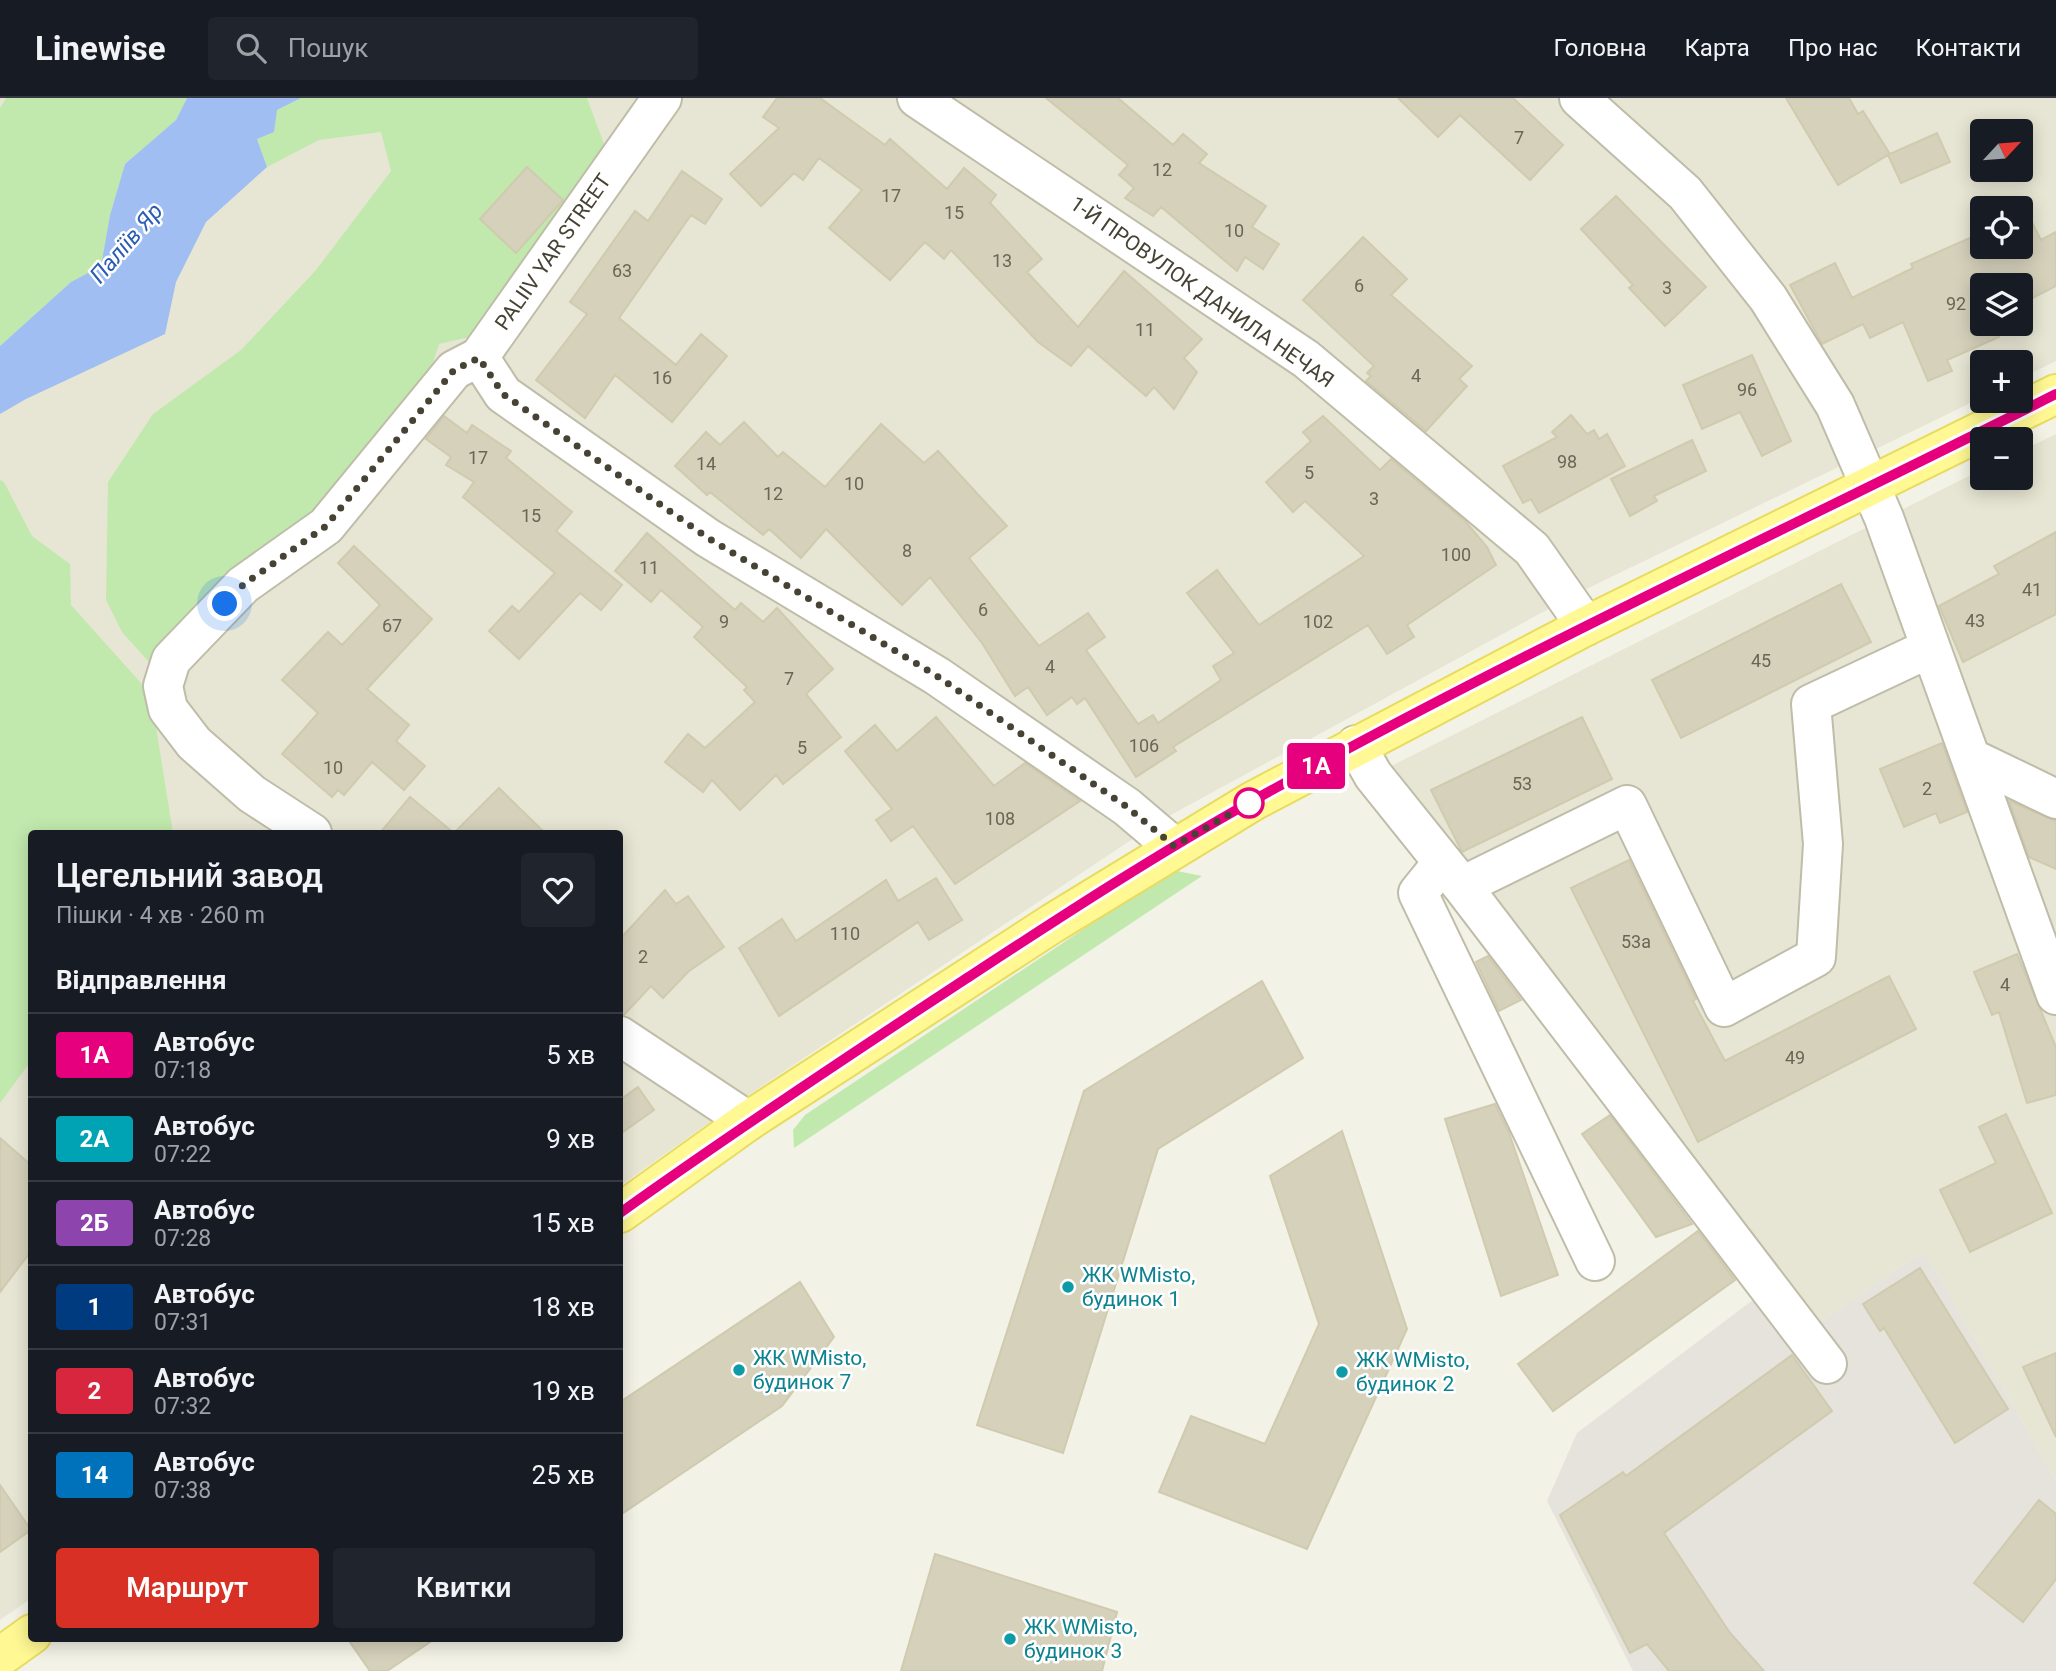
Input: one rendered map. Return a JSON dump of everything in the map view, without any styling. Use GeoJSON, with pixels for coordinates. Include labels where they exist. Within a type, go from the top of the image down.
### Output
{"type":"FeatureCollection","features":[{"type":"Feature","properties":{"kind":"main road"},"geometry":{"type":"LineString","coordinates":[[623,1211],[748,1121],[1174,846],[1356,745],[1586,626],[2056,394]]}},
{"type":"Feature","properties":{"kind":"main road"},"geometry":{"type":"LineString","coordinates":[[0,1657],[28,1637]]}},
{"type":"Feature","properties":{"kind":"street","name":"PALIIV YAR STREET"},"geometry":{"type":"LineString","coordinates":[[307,830],[252,794],[194,743],[168,709],[163,687],[172,660],[243,585],[326,526],[454,370],[479,358],[662,98]]}},
{"type":"Feature","properties":{"kind":"street","name":"1-Й ПРОВУЛОК ДАНИЛА НЕЧАЯ"},"geometry":{"type":"LineString","coordinates":[[917,98],[1306,359],[1532,549],[1586,626]]}},
{"type":"Feature","properties":{"kind":"street"},"geometry":{"type":"LineString","coordinates":[[1579,98],[1685,193],[1768,298],[1835,405],[1870,488],[2056,995]]}},
{"type":"Feature","properties":{"kind":"street"},"geometry":{"type":"LineString","coordinates":[[479,358],[503,394],[514,402],[708,538],[937,676],[1127,807],[1174,846]]}},
{"type":"Feature","properties":{"kind":"street"},"geometry":{"type":"LineString","coordinates":[[1595,1261],[1418,893],[1453,874],[1627,805],[1724,1007],[1816,957],[1823,844],[1811,704],[1930,649]]}},
{"type":"Feature","properties":{"kind":"street"},"geometry":{"type":"LineString","coordinates":[[1356,745],[1373,775],[1453,874],[1827,1364]]}},
{"type":"Feature","properties":{"kind":"street"},"geometry":{"type":"LineString","coordinates":[[1971,758],[2056,799]]}},
{"type":"Feature","properties":{"kind":"street"},"geometry":{"type":"LineString","coordinates":[[623,1038],[748,1121]]}},
{"type":"Feature","properties":{"kind":"shaded area"},"geometry":{"type":"Polygon","coordinates":[[[0,98],[2056,98],[2056,361],[2033,372],[2033,350],[1970,350],[1970,403],[1576,594],[1158,822],[738,1102],[623,1184],[623,830],[28,830],[28,1601],[0,1620],[0,98]]]}},
{"type":"Feature","properties":{"kind":"shaded area"},"geometry":{"type":"Polygon","coordinates":[[[2056,434],[2056,1480],[1924,1251],[1800,1335],[1373,775],[1970,476],[1970,490],[2033,490],[2033,445],[2056,434]]]}},
{"type":"Feature","properties":{"kind":"shaded area"},"geometry":{"type":"Polygon","coordinates":[[[1924,1251],[2056,1480],[2056,1671],[1633,1671],[1547,1501],[1577,1433],[1766,1290],[1800,1335],[1924,1251]]]}},
{"type":"Feature","properties":{"kind":"green space"},"geometry":{"type":"Polygon","coordinates":[[[6,98],[187,98],[176,120],[125,164],[110,215],[101,266],[71,282],[0,346],[0,108],[6,98]]]}},
{"type":"Feature","properties":{"kind":"green space"},"geometry":{"type":"Polygon","coordinates":[[[301,98],[587,98],[607,152],[483,334],[439,344],[423,395],[323,520],[169,656],[149,662],[122,632],[106,600],[108,482],[153,414],[241,350],[316,270],[391,171],[381,132],[319,140],[267,167],[257,139],[277,110],[301,98]]]}},
{"type":"Feature","properties":{"kind":"green space"},"geometry":{"type":"Polygon","coordinates":[[[0,480],[4,482],[32,536],[70,564],[71,605],[141,683],[156,727],[173,830],[28,830],[28,1065],[0,1103],[0,480]]]}},
{"type":"Feature","properties":{"kind":"green space"},"geometry":{"type":"Polygon","coordinates":[[[1172,870],[1202,876],[794,1148],[793,1130],[805,1115],[1172,870]]]}},
{"type":"Feature","properties":{"kind":"water","name":"Паліїв Яр"},"geometry":{"type":"Polygon","coordinates":[[[187,98],[301,98],[277,110],[274,132],[257,139],[267,167],[206,222],[176,282],[165,334],[26,399],[0,414],[0,346],[71,282],[101,266],[110,215],[125,164],[176,120],[187,98]]]}},
{"type":"Feature","properties":{"kind":"building"},"geometry":{"type":"Polygon","coordinates":[[[777,98],[820,98],[885,145],[890,139],[947,189],[964,168],[996,195],[990,203],[1042,259],[1027,272],[1078,327],[1124,271],[1202,339],[1184,358],[1197,372],[1174,409],[1154,387],[1146,396],[1088,346],[1071,366],[1038,342],[951,250],[944,259],[925,242],[890,280],[829,228],[862,190],[819,158],[803,180],[794,173],[761,206],[730,174],[779,128],[763,117],[777,98]]]}},
{"type":"Feature","properties":{"kind":"building"},"geometry":{"type":"Polygon","coordinates":[[[1046,98],[1118,98],[1173,145],[1183,134],[1207,154],[1199,163],[1266,206],[1252,227],[1279,244],[1263,269],[1245,257],[1237,271],[1161,207],[1153,216],[1125,198],[1134,188],[1119,175],[1128,165],[1046,98]]]}},
{"type":"Feature","properties":{"kind":"building"},"geometry":{"type":"Polygon","coordinates":[[[1398,98],[1513,98],[1563,145],[1530,180],[1460,115],[1438,137],[1398,98]]]}},
{"type":"Feature","properties":{"kind":"building"},"geometry":{"type":"Polygon","coordinates":[[[1786,98],[1849,98],[1858,114],[1863,111],[1890,154],[1937,133],[1950,162],[1901,183],[1888,155],[1838,185],[1786,98]]]}},
{"type":"Feature","properties":{"kind":"building"},"geometry":{"type":"Polygon","coordinates":[[[527,167],[563,200],[516,253],[480,219],[527,167]]]}},
{"type":"Feature","properties":{"kind":"building"},"geometry":{"type":"Polygon","coordinates":[[[682,171],[722,199],[705,224],[691,215],[619,318],[676,365],[701,334],[727,356],[672,422],[615,375],[585,418],[536,380],[587,314],[570,302],[635,211],[648,221],[682,171]]]}},
{"type":"Feature","properties":{"kind":"building"},"geometry":{"type":"Polygon","coordinates":[[[1616,196],[1706,287],[1665,326],[1629,288],[1633,285],[1581,229],[1616,196]]]}},
{"type":"Feature","properties":{"kind":"building"},"geometry":{"type":"Polygon","coordinates":[[[2033,224],[2041,240],[2056,232],[2056,286],[2033,298],[2033,273],[1970,273],[1970,336],[1999,337],[1947,360],[1952,371],[1928,381],[1903,322],[1870,338],[1863,324],[1822,344],[1790,285],[1835,263],[1852,298],[1913,268],[1911,264],[1970,238],[1970,259],[2033,259],[2033,224]]]}},
{"type":"Feature","properties":{"kind":"building"},"geometry":{"type":"Polygon","coordinates":[[[1363,237],[1407,279],[1391,295],[1472,366],[1459,379],[1467,386],[1426,431],[1366,381],[1371,376],[1367,373],[1374,366],[1303,300],[1363,237]]]}},
{"type":"Feature","properties":{"kind":"building"},"geometry":{"type":"Polygon","coordinates":[[[1752,355],[1791,441],[1762,456],[1740,412],[1702,429],[1683,385],[1752,355]]]}},
{"type":"Feature","properties":{"kind":"building"},"geometry":{"type":"Polygon","coordinates":[[[1571,415],[1587,434],[1594,430],[1599,439],[1607,434],[1625,466],[1539,513],[1531,499],[1523,503],[1503,466],[1557,437],[1552,432],[1571,415]]]}},
{"type":"Feature","properties":{"kind":"building"},"geometry":{"type":"Polygon","coordinates":[[[444,416],[467,433],[472,425],[511,451],[506,458],[572,512],[556,531],[622,585],[601,610],[580,593],[519,659],[489,631],[512,606],[519,612],[555,573],[463,497],[474,482],[446,465],[451,457],[426,439],[444,416]]]}},
{"type":"Feature","properties":{"kind":"building"},"geometry":{"type":"Polygon","coordinates":[[[1323,416],[1380,470],[1391,459],[1465,521],[1487,547],[1496,565],[1407,625],[1414,637],[1387,654],[1368,625],[1173,747],[1176,751],[1136,777],[1085,698],[1077,704],[1072,697],[1047,715],[1028,687],[1015,696],[982,643],[930,577],[902,605],[826,529],[801,558],[769,529],[763,535],[710,492],[707,495],[675,466],[706,432],[720,445],[744,422],[778,457],[783,452],[825,487],[881,424],[924,463],[938,451],[1007,526],[969,558],[1039,646],[1088,613],[1105,637],[1086,650],[1138,724],[1153,715],[1158,723],[1221,680],[1213,666],[1234,653],[1187,593],[1217,570],[1259,625],[1364,556],[1305,501],[1293,512],[1266,482],[1311,441],[1303,432],[1323,416]]]}},
{"type":"Feature","properties":{"kind":"building"},"geometry":{"type":"Polygon","coordinates":[[[1692,440],[1706,471],[1654,496],[1657,501],[1630,516],[1611,479],[1692,440]]]}},
{"type":"Feature","properties":{"kind":"building"},"geometry":{"type":"Polygon","coordinates":[[[2056,532],[2056,614],[1963,662],[1939,606],[1999,574],[1994,566],[2056,532]]]}},
{"type":"Feature","properties":{"kind":"building"},"geometry":{"type":"Polygon","coordinates":[[[647,533],[735,610],[741,603],[763,622],[777,608],[833,669],[806,694],[841,737],[783,784],[776,775],[740,810],[712,780],[703,792],[665,762],[688,734],[705,748],[755,702],[744,690],[747,687],[694,637],[703,627],[661,590],[651,602],[615,571],[647,533]]]}},
{"type":"Feature","properties":{"kind":"building"},"geometry":{"type":"Polygon","coordinates":[[[354,546],[432,619],[367,689],[409,725],[396,741],[425,766],[404,790],[372,762],[344,795],[338,790],[332,797],[282,754],[318,713],[282,680],[328,632],[342,645],[380,605],[338,563],[354,546]]]}},
{"type":"Feature","properties":{"kind":"building"},"geometry":{"type":"Polygon","coordinates":[[[1841,584],[1871,642],[1681,738],[1652,680],[1841,584]]]}},
{"type":"Feature","properties":{"kind":"building"},"geometry":{"type":"Polygon","coordinates":[[[936,717],[994,786],[1025,763],[1080,801],[955,884],[913,826],[891,841],[876,820],[892,809],[845,751],[875,725],[897,751],[936,717]]]}},
{"type":"Feature","properties":{"kind":"building"},"geometry":{"type":"Polygon","coordinates":[[[1582,717],[1612,779],[1462,852],[1431,790],[1582,717]]]}},
{"type":"Feature","properties":{"kind":"building"},"geometry":{"type":"Polygon","coordinates":[[[1942,743],[1967,812],[1940,823],[1936,813],[1904,827],[1880,769],[1942,743]]]}},
{"type":"Feature","properties":{"kind":"building"},"geometry":{"type":"Polygon","coordinates":[[[499,788],[542,830],[457,830],[499,788]]]}},
{"type":"Feature","properties":{"kind":"building"},"geometry":{"type":"Polygon","coordinates":[[[410,797],[450,830],[382,830],[410,797]]]}},
{"type":"Feature","properties":{"kind":"building"},"geometry":{"type":"Polygon","coordinates":[[[2009,801],[2056,821],[2056,869],[2029,857],[2009,801]]]}},
{"type":"Feature","properties":{"kind":"building"},"geometry":{"type":"Polygon","coordinates":[[[1629,860],[1696,999],[1693,1001],[1725,1061],[1889,976],[1916,1029],[1698,1142],[1571,888],[1629,860]]]}},
{"type":"Feature","properties":{"kind":"building"},"geometry":{"type":"Polygon","coordinates":[[[936,878],[962,920],[929,940],[918,922],[779,1016],[739,948],[782,919],[796,941],[886,880],[898,901],[936,878]]]}},
{"type":"Feature","properties":{"kind":"building"},"geometry":{"type":"Polygon","coordinates":[[[665,890],[676,904],[688,896],[724,947],[689,971],[663,998],[651,986],[624,1015],[623,936],[665,890]]]}},
{"type":"Feature","properties":{"kind":"building"},"geometry":{"type":"Polygon","coordinates":[[[2017,954],[2056,1047],[2056,1095],[2027,1103],[1999,1012],[1992,1015],[1974,972],[2017,954]]]}},
{"type":"Feature","properties":{"kind":"building"},"geometry":{"type":"Polygon","coordinates":[[[1488,956],[1521,1000],[1499,1011],[1476,962],[1488,956]]]}},
{"type":"Feature","properties":{"kind":"building","name":"ЖК WMisto, будинок 1"},"geometry":{"type":"Polygon","coordinates":[[[1262,981],[1303,1058],[1158,1149],[1063,1453],[977,1425],[1084,1091],[1262,981]]]}},
{"type":"Feature","properties":{"kind":"building"},"geometry":{"type":"Polygon","coordinates":[[[638,1087],[654,1110],[623,1132],[623,1098],[638,1087]]]}},
{"type":"Feature","properties":{"kind":"building"},"geometry":{"type":"Polygon","coordinates":[[[1495,1104],[1509,1133],[1558,1275],[1501,1296],[1445,1119],[1495,1104]]]}},
{"type":"Feature","properties":{"kind":"building"},"geometry":{"type":"Polygon","coordinates":[[[2006,1114],[2052,1213],[1970,1252],[1940,1190],[1996,1163],[1979,1127],[2006,1114]]]}},
{"type":"Feature","properties":{"kind":"building"},"geometry":{"type":"Polygon","coordinates":[[[1610,1115],[1692,1224],[1656,1237],[1582,1134],[1610,1115]]]}},
{"type":"Feature","properties":{"kind":"building","name":"ЖК WMisto, будинок 2"},"geometry":{"type":"Polygon","coordinates":[[[1342,1131],[1407,1329],[1307,1549],[1159,1492],[1191,1416],[1265,1444],[1319,1324],[1270,1176],[1342,1131]]]}},
{"type":"Feature","properties":{"kind":"building"},"geometry":{"type":"Polygon","coordinates":[[[0,1138],[28,1162],[28,1255],[0,1292],[0,1138]]]}},
{"type":"Feature","properties":{"kind":"building"},"geometry":{"type":"Polygon","coordinates":[[[1698,1231],[1735,1280],[1553,1411],[1518,1364],[1698,1231]]]}},
{"type":"Feature","properties":{"kind":"building"},"geometry":{"type":"Polygon","coordinates":[[[1920,1268],[2008,1409],[1955,1443],[1884,1328],[1880,1331],[1863,1304],[1920,1268]]]}},
{"type":"Feature","properties":{"kind":"building","name":"ЖК WMisto, будинок 7"},"geometry":{"type":"Polygon","coordinates":[[[800,1282],[834,1337],[782,1406],[623,1513],[623,1400],[800,1282]]]}},
{"type":"Feature","properties":{"kind":"building"},"geometry":{"type":"Polygon","coordinates":[[[2056,1353],[2056,1437],[2023,1367],[2056,1353]]]}},
{"type":"Feature","properties":{"kind":"building"},"geometry":{"type":"Polygon","coordinates":[[[1792,1355],[1832,1411],[1664,1533],[1730,1633],[1764,1671],[1669,1671],[1647,1644],[1630,1653],[1560,1515],[1623,1472],[1626,1476],[1792,1355]]]}},
{"type":"Feature","properties":{"kind":"building"},"geometry":{"type":"Polygon","coordinates":[[[0,1485],[28,1526],[28,1532],[0,1552],[0,1485]]]}},
{"type":"Feature","properties":{"kind":"building"},"geometry":{"type":"Polygon","coordinates":[[[2039,1500],[2056,1514],[2056,1579],[2023,1622],[1974,1583],[2039,1500]]]}},
{"type":"Feature","properties":{"kind":"building","name":"ЖК WMisto, будинок 3"},"geometry":{"type":"Polygon","coordinates":[[[935,1554],[1117,1612],[1102,1671],[901,1671],[935,1554]]]}},
{"type":"Feature","properties":{"kind":"building"},"geometry":{"type":"Polygon","coordinates":[[[350,1642],[430,1642],[387,1671],[370,1671],[350,1642]]]}},
{"type":"Feature","properties":{"kind":"bus line","name":"1А"},"geometry":{"type":"LineString","coordinates":[[623,1211],[748,1121],[1174,846],[1356,745],[1586,626],[2056,394]]}},
{"type":"Feature","properties":{"kind":"place","name":"ЖК WMisto, будинок 1"},"geometry":{"type":"Point","coordinates":[1068,1287]}},
{"type":"Feature","properties":{"kind":"place","name":"ЖК WMisto, будинок 7"},"geometry":{"type":"Point","coordinates":[739,1370]}},
{"type":"Feature","properties":{"kind":"place","name":"ЖК WMisto, будинок 2"},"geometry":{"type":"Point","coordinates":[1342,1372]}},
{"type":"Feature","properties":{"kind":"place","name":"ЖК WMisto, будинок 3"},"geometry":{"type":"Point","coordinates":[1010,1639]}},
{"type":"Feature","properties":{"kind":"route"},"geometry":{"type":"LineString","coordinates":[[225,604],[243,585],[326,526],[454,370],[479,358],[503,394],[708,538],[937,676],[1127,807],[1174,846],[1253,801],[1249,803]]}}]}
